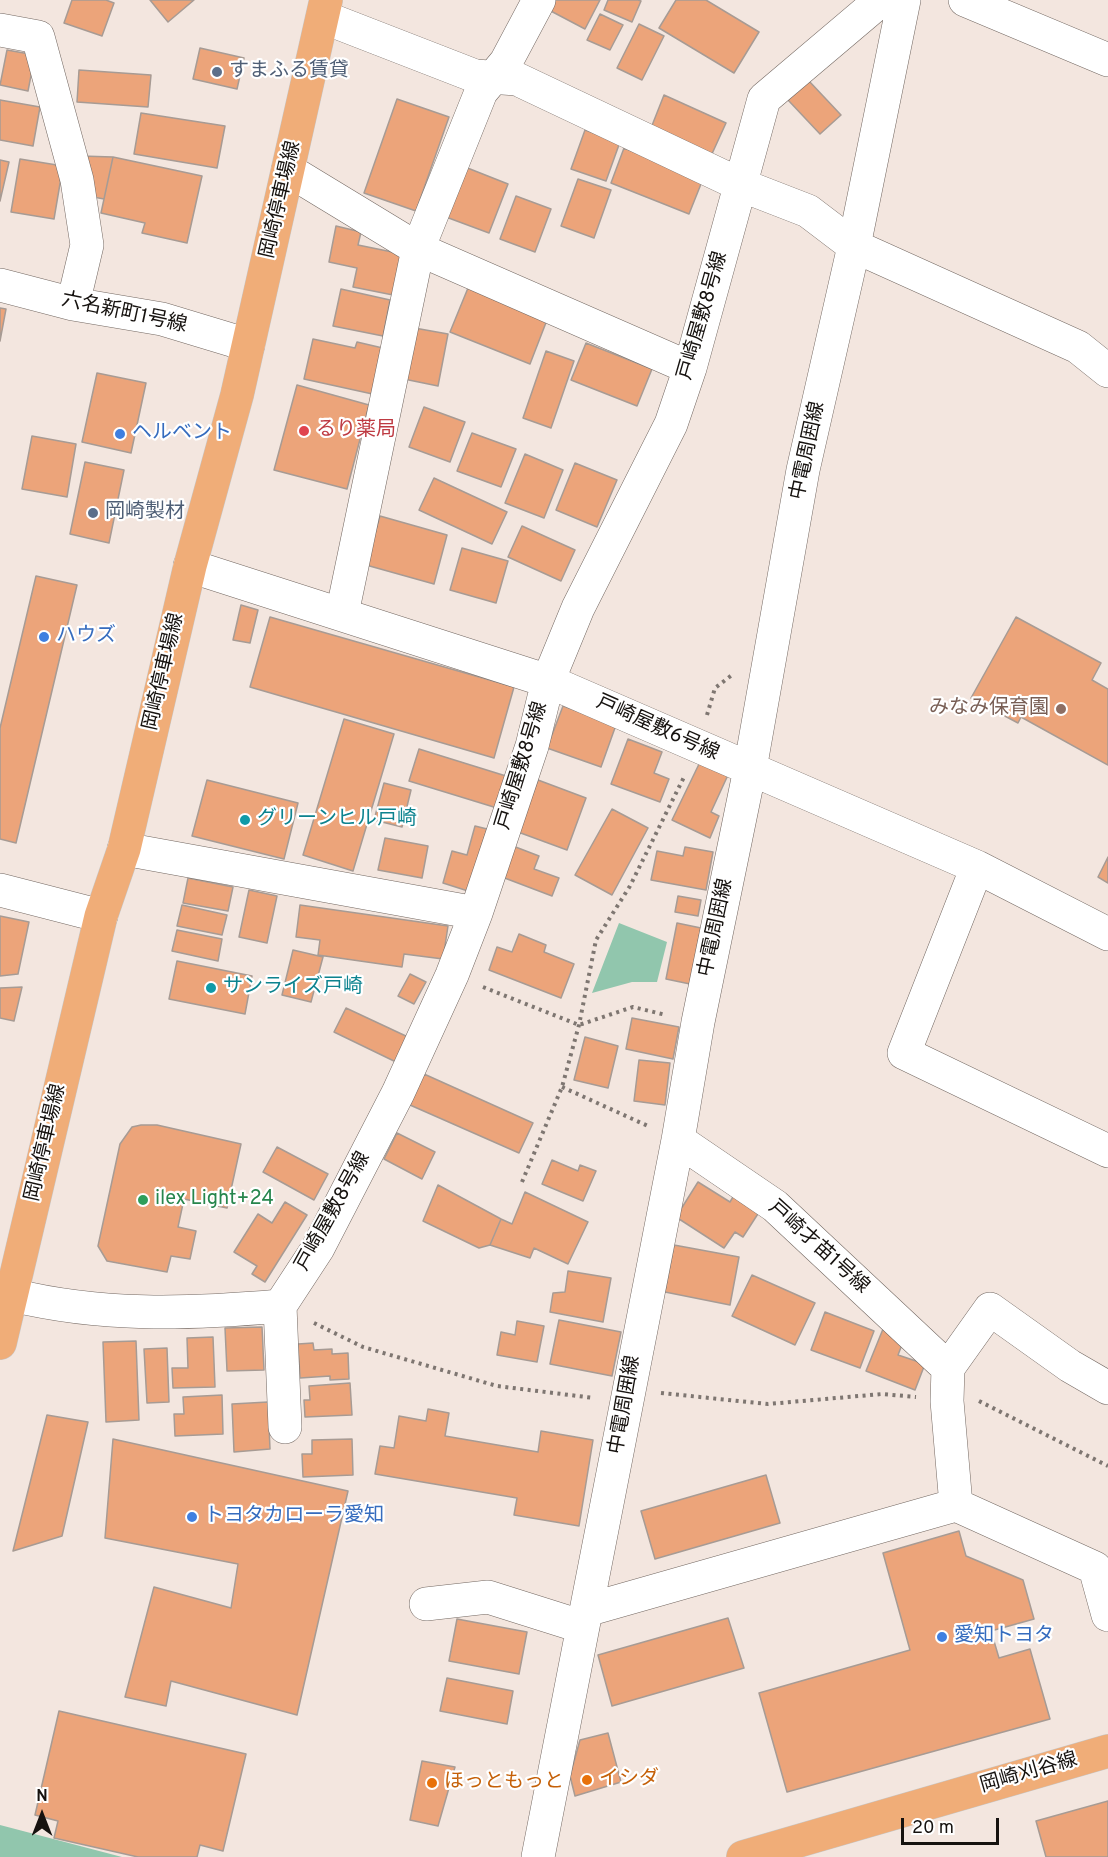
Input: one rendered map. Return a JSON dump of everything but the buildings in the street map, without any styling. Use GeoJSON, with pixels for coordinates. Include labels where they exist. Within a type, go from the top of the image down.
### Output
{"type":"FeatureCollection","features":[{"type":"Feature","properties":{"kind":"main road","name":"岡崎停車場線"},"geometry":{"type":"LineString","coordinates":[[0,1343],[102,916],[124,849],[190,566],[248,345],[324,9]]}},
{"type":"Feature","properties":{"kind":"main road","name":"岡崎刈谷線"},"geometry":{"type":"LineString","coordinates":[[743,1857],[1108,1751]]}},
{"type":"Feature","properties":{"kind":"street"},"geometry":{"type":"LineString","coordinates":[[342,614],[418,249],[481,92],[506,62],[539,0]]}},
{"type":"Feature","properties":{"kind":"street","name":"戸崎屋敷8号線"},"geometry":{"type":"LineString","coordinates":[[280,1306],[323,1238],[398,1093],[452,975],[476,913],[532,746],[548,681],[578,608],[671,424],[690,368],[765,99],[881,0]]}},
{"type":"Feature","properties":{"kind":"street","name":"中電周囲線"},"geometry":{"type":"LineString","coordinates":[[538,1857],[678,1140],[698,1022],[750,770],[803,470],[854,246],[904,0]]}},
{"type":"Feature","properties":{"kind":"street"},"geometry":{"type":"LineString","coordinates":[[965,0],[1108,60]]}},
{"type":"Feature","properties":{"kind":"street"},"geometry":{"type":"LineString","coordinates":[[324,9],[475,76],[518,79],[741,185],[808,211],[854,246],[1078,347],[1108,371]]}},
{"type":"Feature","properties":{"kind":"street"},"geometry":{"type":"LineString","coordinates":[[0,30],[38,38],[77,180],[87,245],[73,304]]}},
{"type":"Feature","properties":{"kind":"street"},"geometry":{"type":"LineString","coordinates":[[288,170],[418,249],[690,368]]}},
{"type":"Feature","properties":{"kind":"street","name":"六名新町1号線"},"geometry":{"type":"LineString","coordinates":[[0,285],[73,304],[162,319],[248,345]]}},
{"type":"Feature","properties":{"kind":"street","name":"戸崎屋敷6号線"},"geometry":{"type":"LineString","coordinates":[[190,566],[548,681],[977,867],[1108,934]]}},
{"type":"Feature","properties":{"kind":"street"},"geometry":{"type":"LineString","coordinates":[[124,849],[476,913]]}},
{"type":"Feature","properties":{"kind":"street"},"geometry":{"type":"LineString","coordinates":[[977,867],[904,1053],[1108,1151]]}},
{"type":"Feature","properties":{"kind":"street"},"geometry":{"type":"LineString","coordinates":[[0,890],[102,916]]}},
{"type":"Feature","properties":{"kind":"street","name":"戸崎才苗1号線"},"geometry":{"type":"LineString","coordinates":[[678,1140],[775,1206],[948,1385]]}},
{"type":"Feature","properties":{"kind":"street"},"geometry":{"type":"LineString","coordinates":[[12,1295],[57,1306],[164,1314],[280,1306],[285,1427]]}},
{"type":"Feature","properties":{"kind":"street"},"geometry":{"type":"LineString","coordinates":[[956,1505],[948,1385],[990,1309],[1070,1365],[1108,1388]]}},
{"type":"Feature","properties":{"kind":"street"},"geometry":{"type":"LineString","coordinates":[[426,1604],[488,1597],[585,1619],[956,1505],[1095,1568],[1108,1615]]}},
{"type":"Feature","properties":{"kind":"path"},"geometry":{"type":"LineString","coordinates":[[522,1182],[562,1087],[579,1025],[596,940],[630,886],[699,748],[715,688],[772,647]]}},
{"type":"Feature","properties":{"kind":"path"},"geometry":{"type":"LineString","coordinates":[[452,975],[579,1025],[633,1007],[698,1022]]}},
{"type":"Feature","properties":{"kind":"path"},"geometry":{"type":"LineString","coordinates":[[562,1087],[678,1140]]}},
{"type":"Feature","properties":{"kind":"path"},"geometry":{"type":"LineString","coordinates":[[280,1306],[363,1347],[497,1386],[768,1404],[882,1394],[948,1385],[1108,1466]]}},
{"type":"Feature","properties":{"kind":"green space"},"geometry":{"type":"Polygon","coordinates":[[[619,923],[667,942],[657,982],[632,982],[592,993],[619,923]]]}},
{"type":"Feature","properties":{"kind":"green space"},"geometry":{"type":"Polygon","coordinates":[[[0,1825],[122,1857],[0,1857],[0,1825]]]}},
{"type":"Feature","properties":{"kind":"place","name":"すまふる賃貸"},"geometry":{"type":"Point","coordinates":[217,72]}},
{"type":"Feature","properties":{"kind":"place","name":"るり薬局"},"geometry":{"type":"Point","coordinates":[304,431]}},
{"type":"Feature","properties":{"kind":"place","name":"ヘルベント"},"geometry":{"type":"Point","coordinates":[120,434]}},
{"type":"Feature","properties":{"kind":"place","name":"岡崎製材"},"geometry":{"type":"Point","coordinates":[93,513]}},
{"type":"Feature","properties":{"kind":"place","name":"ハウズ"},"geometry":{"type":"Point","coordinates":[44,637]}},
{"type":"Feature","properties":{"kind":"place","name":"みなみ保育園"},"geometry":{"type":"Point","coordinates":[1061,709]}},
{"type":"Feature","properties":{"kind":"place","name":"グリーンヒル戸崎"},"geometry":{"type":"Point","coordinates":[245,820]}},
{"type":"Feature","properties":{"kind":"place","name":"サンライズ戸崎"},"geometry":{"type":"Point","coordinates":[211,988]}},
{"type":"Feature","properties":{"kind":"place","name":"ilex Light+24"},"geometry":{"type":"Point","coordinates":[143,1200]}},
{"type":"Feature","properties":{"kind":"place","name":"トヨタカローラ愛知"},"geometry":{"type":"Point","coordinates":[192,1517]}},
{"type":"Feature","properties":{"kind":"place","name":"愛知トヨタ"},"geometry":{"type":"Point","coordinates":[942,1637]}},
{"type":"Feature","properties":{"kind":"place","name":"イシダ"},"geometry":{"type":"Point","coordinates":[587,1780]}},
{"type":"Feature","properties":{"kind":"place","name":"ほっともっと"},"geometry":{"type":"Point","coordinates":[432,1783]}}]}
